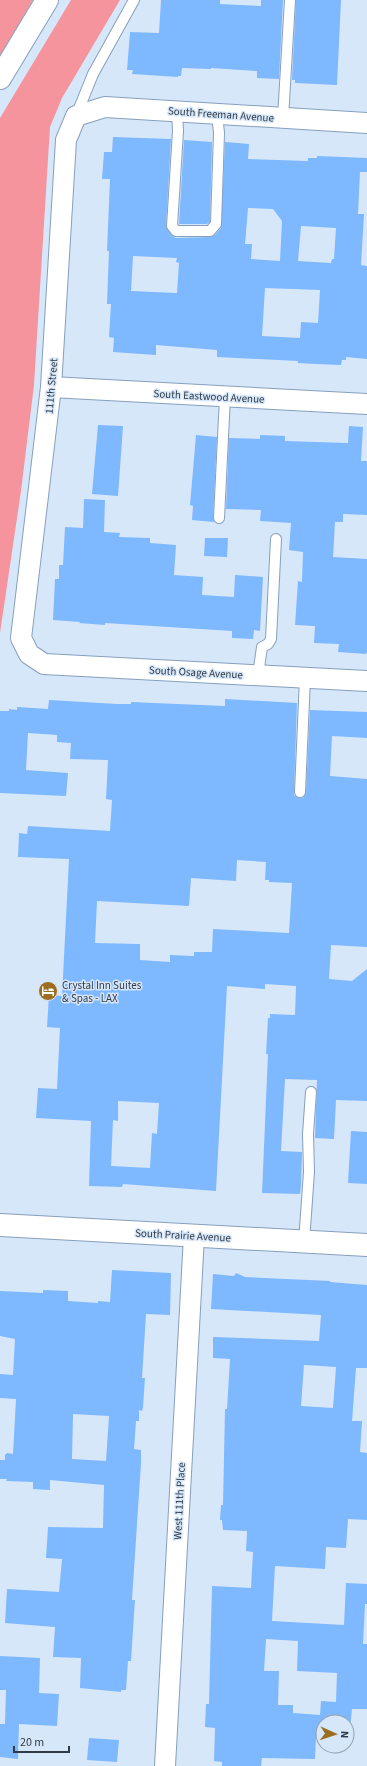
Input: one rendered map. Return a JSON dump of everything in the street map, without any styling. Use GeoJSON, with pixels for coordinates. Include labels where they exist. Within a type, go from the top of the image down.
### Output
{"type":"FeatureCollection","features":[{"type":"Feature","properties":{"kind":"main road"},"geometry":{"type":"LineString","coordinates":[[0,78],[47,0]]}},
{"type":"Feature","properties":{"kind":"main road","name":"South Prairie Avenue"},"geometry":{"type":"LineString","coordinates":[[0,1226],[367,1245]]}},
{"type":"Feature","properties":{"kind":"street","name":"South Freeman Avenue"},"geometry":{"type":"LineString","coordinates":[[76,116],[105,107],[367,123]]}},
{"type":"Feature","properties":{"kind":"street","name":"111th Street"},"geometry":{"type":"LineString","coordinates":[[29,654],[21,638],[52,388],[66,140],[76,116]]}},
{"type":"Feature","properties":{"kind":"street","name":"South Eastwood Avenue"},"geometry":{"type":"LineString","coordinates":[[52,388],[367,404]]}},
{"type":"Feature","properties":{"kind":"street","name":"South Osage Avenue"},"geometry":{"type":"LineString","coordinates":[[29,654],[44,664],[367,681]]}},
{"type":"Feature","properties":{"kind":"street","name":"West 111th Place"},"geometry":{"type":"LineString","coordinates":[[165,1766],[194,1236]]}},
{"type":"Feature","properties":{"kind":"lane"},"geometry":{"type":"LineString","coordinates":[[76,116],[92,74],[134,0]]}},
{"type":"Feature","properties":{"kind":"lane"},"geometry":{"type":"LineString","coordinates":[[283,118],[290,0]]}},
{"type":"Feature","properties":{"kind":"lane"},"geometry":{"type":"LineString","coordinates":[[177,112],[178,131],[172,226],[176,231],[210,231],[216,224],[217,114]]}},
{"type":"Feature","properties":{"kind":"lane"},"geometry":{"type":"LineString","coordinates":[[219,518],[225,397]]}},
{"type":"Feature","properties":{"kind":"lane"},"geometry":{"type":"LineString","coordinates":[[258,675],[262,647],[268,644],[271,639],[276,539]]}},
{"type":"Feature","properties":{"kind":"lane"},"geometry":{"type":"LineString","coordinates":[[300,792],[305,678]]}},
{"type":"Feature","properties":{"kind":"lane"},"geometry":{"type":"LineString","coordinates":[[304,1242],[309,1172],[308,1134],[311,1092]]}},
{"type":"Feature","properties":{"kind":"shaded area"},"geometry":{"type":"Polygon","coordinates":[[[0,0],[33,0],[0,56],[0,0]]]}},
{"type":"Feature","properties":{"kind":"shaded area"},"geometry":{"type":"Polygon","coordinates":[[[71,0],[120,0],[62,98],[50,127],[34,385],[21,491],[0,633],[0,118],[71,0]]]}},
{"type":"Feature","properties":{"kind":"building"},"geometry":{"type":"Polygon","coordinates":[[[161,0],[220,0],[220,4],[261,6],[261,0],[283,0],[279,79],[257,78],[257,71],[211,68],[182,68],[181,76],[178,77],[132,74],[133,70],[127,70],[130,32],[159,33],[161,0]]]}},
{"type":"Feature","properties":{"kind":"building"},"geometry":{"type":"Polygon","coordinates":[[[296,0],[341,0],[337,85],[295,83],[295,80],[292,80],[296,0]]]}},
{"type":"Feature","properties":{"kind":"building"},"geometry":{"type":"Polygon","coordinates":[[[113,137],[171,139],[166,226],[171,235],[176,238],[210,237],[215,235],[221,228],[225,142],[249,144],[248,159],[308,161],[308,158],[317,158],[317,156],[367,158],[367,172],[360,172],[358,214],[364,214],[361,265],[367,266],[367,359],[346,357],[346,360],[342,360],[341,365],[298,363],[298,361],[217,357],[217,350],[156,345],[156,355],[113,352],[114,338],[109,337],[111,304],[107,304],[109,251],[107,251],[110,179],[102,179],[104,152],[112,152],[113,137]],[[248,208],[245,244],[252,244],[251,259],[280,261],[282,221],[273,209],[248,208]],[[301,226],[298,261],[331,263],[332,259],[334,259],[336,228],[301,226]],[[133,256],[131,291],[177,293],[179,263],[176,262],[177,258],[133,256]],[[265,288],[262,336],[300,338],[301,322],[318,323],[320,290],[265,288]]]}},
{"type":"Feature","properties":{"kind":"building"},"geometry":{"type":"Polygon","coordinates":[[[184,140],[212,142],[210,222],[207,224],[179,224],[184,140]]]}},
{"type":"Feature","properties":{"kind":"building"},"geometry":{"type":"Polygon","coordinates":[[[98,425],[123,426],[118,496],[92,494],[98,425]]]}},
{"type":"Feature","properties":{"kind":"building"},"geometry":{"type":"Polygon","coordinates":[[[349,426],[363,427],[361,461],[367,461],[367,515],[343,514],[343,522],[335,522],[333,557],[367,559],[366,654],[338,652],[339,644],[314,643],[315,626],[295,625],[298,581],[302,582],[303,552],[289,550],[291,523],[260,521],[261,510],[226,509],[229,438],[260,439],[260,435],[285,436],[285,441],[348,443],[349,426]]]}},
{"type":"Feature","properties":{"kind":"building"},"geometry":{"type":"Polygon","coordinates":[[[196,435],[217,437],[214,522],[192,520],[193,506],[190,505],[196,435]]]}},
{"type":"Feature","properties":{"kind":"building"},"geometry":{"type":"Polygon","coordinates":[[[84,499],[105,500],[104,532],[120,533],[119,537],[150,538],[150,543],[176,545],[174,575],[203,577],[202,595],[234,597],[235,575],[263,577],[260,631],[254,630],[253,639],[232,638],[232,631],[105,623],[105,625],[53,620],[55,579],[59,579],[59,565],[63,565],[65,527],[83,528],[84,499]]]}},
{"type":"Feature","properties":{"kind":"building"},"geometry":{"type":"Polygon","coordinates":[[[205,538],[228,538],[227,557],[204,556],[205,538]]]}},
{"type":"Feature","properties":{"kind":"building"},"geometry":{"type":"Polygon","coordinates":[[[225,699],[297,703],[294,795],[299,798],[303,798],[306,792],[310,710],[367,712],[367,738],[332,736],[330,776],[367,779],[367,947],[331,945],[329,979],[352,981],[367,969],[367,1101],[336,1100],[334,1139],[315,1138],[317,1080],[285,1079],[281,1151],[302,1152],[300,1194],[262,1193],[268,1054],[266,1054],[268,1018],[270,1018],[270,1014],[295,1015],[296,986],[265,984],[265,989],[227,986],[216,1191],[123,1184],[122,1187],[89,1186],[91,1121],[36,1118],[38,1088],[57,1089],[60,1028],[47,1027],[49,995],[62,996],[69,859],[18,857],[19,833],[27,834],[28,826],[110,831],[112,800],[106,799],[108,760],[70,759],[71,743],[57,742],[57,735],[28,733],[26,770],[68,773],[66,796],[0,793],[0,711],[9,711],[9,709],[17,710],[17,707],[48,709],[49,700],[117,704],[131,704],[131,702],[225,706],[225,699]],[[237,860],[236,881],[191,878],[189,906],[97,901],[95,943],[140,944],[140,960],[170,962],[170,955],[194,956],[194,952],[212,952],[213,929],[289,933],[292,883],[269,882],[269,880],[265,880],[266,862],[237,860]],[[118,1101],[118,1121],[113,1120],[111,1166],[150,1168],[152,1133],[157,1134],[159,1103],[118,1101]]]}},
{"type":"Feature","properties":{"kind":"building"},"geometry":{"type":"Polygon","coordinates":[[[351,1131],[367,1132],[367,1184],[348,1183],[351,1131]]]}},
{"type":"Feature","properties":{"kind":"building"},"geometry":{"type":"Polygon","coordinates":[[[112,1270],[171,1273],[170,1315],[146,1314],[142,1378],[145,1378],[143,1407],[142,1411],[139,1410],[139,1421],[136,1421],[134,1449],[141,1450],[141,1463],[132,1600],[135,1600],[131,1661],[128,1661],[126,1690],[121,1690],[121,1692],[80,1688],[81,1658],[53,1657],[55,1627],[5,1623],[7,1589],[59,1592],[62,1559],[46,1558],[48,1527],[103,1528],[104,1485],[50,1480],[50,1490],[33,1489],[33,1482],[6,1481],[7,1479],[0,1479],[0,1460],[5,1460],[5,1455],[7,1453],[13,1454],[16,1399],[0,1398],[0,1374],[13,1375],[15,1339],[0,1336],[0,1291],[43,1293],[43,1290],[68,1291],[68,1301],[98,1303],[98,1301],[110,1302],[112,1270]],[[73,1414],[72,1459],[106,1461],[109,1416],[73,1414]]]}},
{"type":"Feature","properties":{"kind":"building"},"geometry":{"type":"Polygon","coordinates":[[[236,1273],[245,1277],[330,1281],[367,1285],[367,1368],[356,1368],[352,1421],[362,1421],[360,1452],[367,1453],[367,1520],[348,1519],[346,1548],[326,1547],[325,1569],[275,1566],[272,1621],[344,1625],[346,1583],[367,1584],[367,1604],[365,1604],[363,1644],[367,1644],[367,1709],[352,1709],[352,1714],[320,1714],[321,1701],[336,1702],[337,1673],[297,1671],[298,1641],[266,1639],[264,1671],[279,1671],[278,1705],[293,1705],[293,1713],[315,1715],[315,1759],[262,1758],[261,1766],[222,1766],[222,1762],[214,1761],[215,1728],[205,1727],[206,1704],[209,1704],[212,1586],[251,1588],[253,1552],[246,1551],[247,1531],[223,1530],[222,1520],[220,1520],[221,1505],[223,1505],[225,1409],[227,1409],[230,1359],[213,1358],[213,1337],[319,1341],[321,1315],[211,1309],[213,1274],[234,1276],[236,1273]],[[304,1365],[301,1406],[333,1408],[336,1367],[304,1365]]]}},
{"type":"Feature","properties":{"kind":"building"},"geometry":{"type":"Polygon","coordinates":[[[0,1656],[40,1658],[39,1693],[59,1694],[57,1726],[19,1724],[18,1759],[0,1757],[0,1724],[5,1724],[6,1690],[0,1690],[0,1656]]]}},
{"type":"Feature","properties":{"kind":"building"},"geometry":{"type":"Polygon","coordinates":[[[89,1738],[119,1740],[117,1762],[87,1760],[89,1738]]]}},
{"type":"Feature","properties":{"kind":"place","name":"Crystal Inn Suites & Spas - LAX"},"geometry":{"type":"Point","coordinates":[48,991]}}]}
